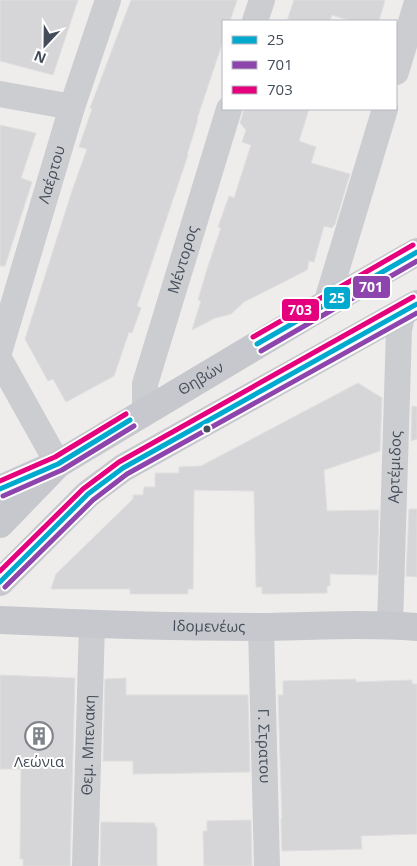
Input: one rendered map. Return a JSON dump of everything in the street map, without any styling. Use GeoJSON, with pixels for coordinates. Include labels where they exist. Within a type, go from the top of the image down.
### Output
{"type":"FeatureCollection","features":[{"type":"Feature","properties":{"kind":"main road","name":"Θηβών"},"geometry":{"type":"LineString","coordinates":[[0,524],[58,464],[145,410],[417,252]]}},
{"type":"Feature","properties":{"kind":"main road"},"geometry":{"type":"LineString","coordinates":[[0,582],[88,494],[123,468],[410,308]]}},
{"type":"Feature","properties":{"kind":"main road"},"geometry":{"type":"LineString","coordinates":[[0,489],[58,464]]}},
{"type":"Feature","properties":{"kind":"main road","name":"Ιδομενέως"},"geometry":{"type":"LineString","coordinates":[[0,620],[92,625],[390,625],[417,627]]}},
{"type":"Feature","properties":{"kind":"street","name":"Λαέρτου"},"geometry":{"type":"LineString","coordinates":[[0,349],[72,107],[108,0]]}},
{"type":"Feature","properties":{"kind":"street"},"geometry":{"type":"LineString","coordinates":[[255,20],[262,0]]}},
{"type":"Feature","properties":{"kind":"street"},"geometry":{"type":"LineString","coordinates":[[397,69],[417,2]]}},
{"type":"Feature","properties":{"kind":"street"},"geometry":{"type":"LineString","coordinates":[[0,94],[72,107]]}},
{"type":"Feature","properties":{"kind":"street","name":"Μέντορος"},"geometry":{"type":"LineString","coordinates":[[145,410],[145,384],[229,110]]}},
{"type":"Feature","properties":{"kind":"street"},"geometry":{"type":"LineString","coordinates":[[326,304],[385,110]]}},
{"type":"Feature","properties":{"kind":"street","name":"Αρτέμιδος"},"geometry":{"type":"LineString","coordinates":[[390,625],[400,330],[410,308]]}},
{"type":"Feature","properties":{"kind":"street"},"geometry":{"type":"LineString","coordinates":[[0,360],[58,464]]}},
{"type":"Feature","properties":{"kind":"street","name":"Θεμ. Μπενακη"},"geometry":{"type":"LineString","coordinates":[[85,866],[92,625]]}},
{"type":"Feature","properties":{"kind":"street","name":"Γ. Στρατου"},"geometry":{"type":"LineString","coordinates":[[261,626],[267,866]]}},
{"type":"Feature","properties":{"kind":"building"},"geometry":{"type":"Polygon","coordinates":[[[0,0],[78,0],[53,75],[0,61],[0,0]]]}},
{"type":"Feature","properties":{"kind":"building"},"geometry":{"type":"Polygon","coordinates":[[[131,0],[237,0],[230,20],[222,20],[222,44],[197,119],[188,155],[137,306],[141,308],[132,333],[129,332],[114,376],[66,402],[53,379],[48,381],[25,339],[87,149],[79,147],[92,109],[90,108],[131,0]]]}},
{"type":"Feature","properties":{"kind":"building"},"geometry":{"type":"Polygon","coordinates":[[[294,0],[385,0],[379,20],[348,20],[332,15],[330,20],[287,20],[294,0]]]}},
{"type":"Feature","properties":{"kind":"building"},"geometry":{"type":"Polygon","coordinates":[[[244,110],[309,110],[299,141],[316,147],[311,163],[350,174],[335,224],[332,228],[324,226],[314,262],[309,261],[307,270],[244,302],[231,314],[215,318],[192,330],[201,301],[198,300],[221,228],[218,227],[229,196],[234,198],[251,145],[242,142],[246,130],[240,123],[244,110]]]}},
{"type":"Feature","properties":{"kind":"building"},"geometry":{"type":"Polygon","coordinates":[[[0,125],[36,133],[21,178],[32,182],[5,266],[0,266],[0,125]]]}},
{"type":"Feature","properties":{"kind":"building"},"geometry":{"type":"Polygon","coordinates":[[[358,383],[382,398],[380,451],[324,470],[327,511],[379,510],[377,575],[330,574],[330,586],[327,586],[327,593],[262,594],[262,587],[256,587],[254,491],[194,490],[193,589],[188,589],[188,594],[130,594],[130,589],[51,589],[56,574],[133,499],[133,495],[143,495],[144,487],[155,487],[155,473],[179,473],[179,467],[201,466],[358,383]]]}},
{"type":"Feature","properties":{"kind":"building"},"geometry":{"type":"Polygon","coordinates":[[[412,406],[417,407],[417,439],[411,441],[412,406]]]}},
{"type":"Feature","properties":{"kind":"building"},"geometry":{"type":"Polygon","coordinates":[[[409,509],[417,509],[417,577],[406,576],[409,509]]]}},
{"type":"Feature","properties":{"kind":"building"},"geometry":{"type":"Polygon","coordinates":[[[0,675],[75,678],[70,866],[23,866],[23,859],[20,859],[21,769],[0,769],[0,675]]]}},
{"type":"Feature","properties":{"kind":"building"},"geometry":{"type":"Polygon","coordinates":[[[126,678],[126,695],[248,695],[250,772],[133,774],[133,761],[103,761],[105,679],[126,678]]]}},
{"type":"Feature","properties":{"kind":"building"},"geometry":{"type":"Polygon","coordinates":[[[356,679],[356,682],[412,680],[412,684],[417,684],[417,834],[361,836],[362,849],[282,851],[278,695],[283,695],[283,681],[356,679]]]}},
{"type":"Feature","properties":{"kind":"building"},"geometry":{"type":"Polygon","coordinates":[[[251,820],[252,866],[204,866],[203,831],[207,831],[207,821],[251,820]]]}},
{"type":"Feature","properties":{"kind":"building"},"geometry":{"type":"Polygon","coordinates":[[[101,822],[155,823],[155,827],[157,827],[157,866],[100,866],[101,822]]]}},
{"type":"Feature","properties":{"kind":"transit line","name":"703"},"geometry":{"type":"LineString","coordinates":[[253,337],[413,245]]}},
{"type":"Feature","properties":{"kind":"transit line","name":"25"},"geometry":{"type":"LineString","coordinates":[[257,344],[417,252]]}},
{"type":"Feature","properties":{"kind":"transit line","name":"701"},"geometry":{"type":"LineString","coordinates":[[261,351],[417,261]]}},
{"type":"Feature","properties":{"kind":"transit line","name":"703"},"geometry":{"type":"LineString","coordinates":[[0,571],[83,489],[119,462],[413,297]]}},
{"type":"Feature","properties":{"kind":"transit line","name":"25"},"geometry":{"type":"LineString","coordinates":[[0,582],[88,494],[123,468],[417,304]]}},
{"type":"Feature","properties":{"kind":"transit line","name":"701"},"geometry":{"type":"LineString","coordinates":[[5,587],[93,500],[127,474],[417,313]]}},
{"type":"Feature","properties":{"kind":"transit line","name":"703"},"geometry":{"type":"LineString","coordinates":[[0,481],[55,457],[126,414]]}},
{"type":"Feature","properties":{"kind":"transit line","name":"25"},"geometry":{"type":"LineString","coordinates":[[0,489],[58,464],[130,420]]}},
{"type":"Feature","properties":{"kind":"transit line","name":"701"},"geometry":{"type":"LineString","coordinates":[[3,496],[62,470],[134,426]]}},
{"type":"Feature","properties":{"kind":"place","name":"Λεώνια"},"geometry":{"type":"Point","coordinates":[39,736]}}]}
